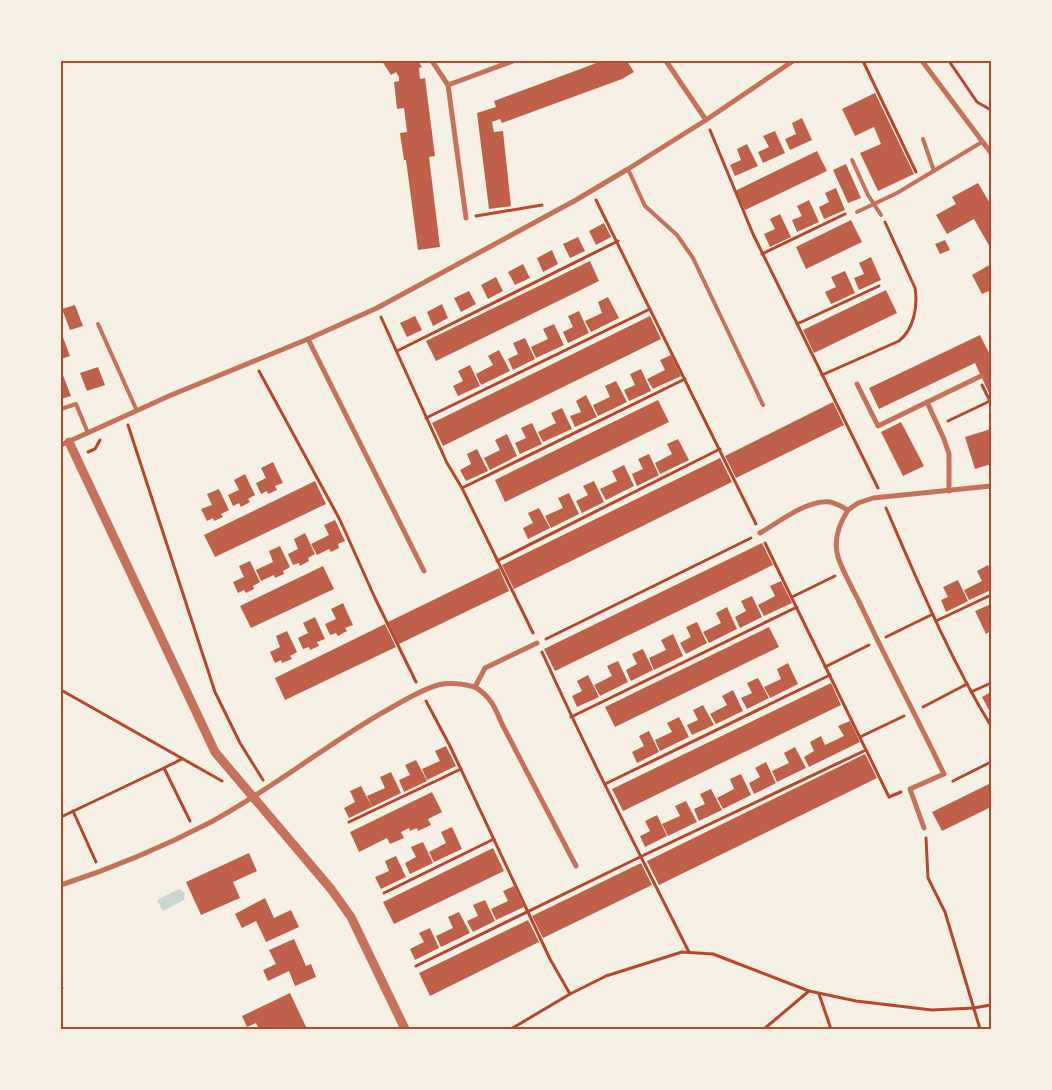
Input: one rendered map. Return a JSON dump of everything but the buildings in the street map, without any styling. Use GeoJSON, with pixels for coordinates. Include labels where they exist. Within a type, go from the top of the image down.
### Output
{"type":"FeatureCollection","features":[{"type":"Feature","properties":{"kind":"street"},"geometry":{"type":"LineString","coordinates":[[432,61],[448,85],[466,218]]}},
{"type":"Feature","properties":{"kind":"street"},"geometry":{"type":"LineString","coordinates":[[448,85],[513,61]]}},
{"type":"Feature","properties":{"kind":"street"},"geometry":{"type":"LineString","coordinates":[[666,61],[706,120]]}},
{"type":"Feature","properties":{"kind":"street"},"geometry":{"type":"LineString","coordinates":[[405,1029],[352,917],[331,889],[215,752],[65,444],[169,396],[308,339],[377,308],[628,169],[706,120],[793,61]]}},
{"type":"Feature","properties":{"kind":"street"},"geometry":{"type":"LineString","coordinates":[[922,61],[991,153]]}},
{"type":"Feature","properties":{"kind":"street"},"geometry":{"type":"LineString","coordinates":[[308,339],[424,571]]}},
{"type":"Feature","properties":{"kind":"street"},"geometry":{"type":"LineString","coordinates":[[858,384],[878,426],[980,377]]}},
{"type":"Feature","properties":{"kind":"street"},"geometry":{"type":"LineString","coordinates":[[927,402],[949,454],[949,491]]}},
{"type":"Feature","properties":{"kind":"street"},"geometry":{"type":"LineString","coordinates":[[924,828],[910,789],[944,774],[838,557],[837,537],[841,521],[848,510],[866,500],[881,496],[991,486]]}},
{"type":"Feature","properties":{"kind":"street"},"geometry":{"type":"LineString","coordinates":[[760,533],[796,511],[815,503],[829,502],[848,510]]}},
{"type":"Feature","properties":{"kind":"street"},"geometry":{"type":"LineString","coordinates":[[475,687],[485,668],[537,643]]}},
{"type":"Feature","properties":{"kind":"street"},"geometry":{"type":"LineString","coordinates":[[61,885],[134,858],[194,830],[253,798],[362,725],[421,691],[439,685],[453,684],[475,687],[489,697],[494,704],[502,724],[576,866]]}},
{"type":"Feature","properties":{"kind":"lane"},"geometry":{"type":"LineString","coordinates":[[923,139],[934,171]]}},
{"type":"Feature","properties":{"kind":"lane"},"geometry":{"type":"LineString","coordinates":[[858,212],[920,179],[982,142]]}},
{"type":"Feature","properties":{"kind":"lane"},"geometry":{"type":"LineString","coordinates":[[852,160],[868,195],[875,203],[881,215]]}},
{"type":"Feature","properties":{"kind":"lane"},"geometry":{"type":"LineString","coordinates":[[628,169],[645,206],[677,235],[693,258],[763,405]]}},
{"type":"Feature","properties":{"kind":"lane"},"geometry":{"type":"LineString","coordinates":[[98,324],[137,411]]}},
{"type":"Feature","properties":{"kind":"lane"},"geometry":{"type":"LineString","coordinates":[[61,409],[76,404],[88,433]]}},
{"type":"Feature","properties":{"kind":"path"},"geometry":{"type":"LineString","coordinates":[[863,61],[920,179]]}},
{"type":"Feature","properties":{"kind":"path"},"geometry":{"type":"LineString","coordinates":[[949,61],[978,102],[991,110]]}},
{"type":"Feature","properties":{"kind":"path"},"geometry":{"type":"LineString","coordinates":[[706,120],[762,254],[881,496],[936,621],[971,692],[991,726]]}},
{"type":"Feature","properties":{"kind":"path"},"geometry":{"type":"LineString","coordinates":[[591,190],[618,241],[889,797],[910,789]]}},
{"type":"Feature","properties":{"kind":"path"},"geometry":{"type":"LineString","coordinates":[[466,218],[548,204]]}},
{"type":"Feature","properties":{"kind":"path"},"geometry":{"type":"LineString","coordinates":[[762,254],[845,214]]}},
{"type":"Feature","properties":{"kind":"path"},"geometry":{"type":"LineString","coordinates":[[822,375],[899,341],[906,335],[911,326],[916,296],[915,288],[881,215]]}},
{"type":"Feature","properties":{"kind":"path"},"geometry":{"type":"LineString","coordinates":[[397,352],[618,241]]}},
{"type":"Feature","properties":{"kind":"path"},"geometry":{"type":"LineString","coordinates":[[797,324],[879,286]]}},
{"type":"Feature","properties":{"kind":"path"},"geometry":{"type":"LineString","coordinates":[[377,308],[447,463],[462,488],[571,716],[689,952]]}},
{"type":"Feature","properties":{"kind":"path"},"geometry":{"type":"LineString","coordinates":[[426,418],[650,309]]}},
{"type":"Feature","properties":{"kind":"path"},"geometry":{"type":"LineString","coordinates":[[253,362],[340,520],[375,598],[461,769],[550,959],[570,994]]}},
{"type":"Feature","properties":{"kind":"path"},"geometry":{"type":"LineString","coordinates":[[938,426],[990,402],[980,377]]}},
{"type":"Feature","properties":{"kind":"path"},"geometry":{"type":"LineString","coordinates":[[462,488],[685,380]]}},
{"type":"Feature","properties":{"kind":"path"},"geometry":{"type":"LineString","coordinates":[[127,424],[215,692],[240,743],[268,787]]}},
{"type":"Feature","properties":{"kind":"path"},"geometry":{"type":"LineString","coordinates":[[497,561],[720,449]]}},
{"type":"Feature","properties":{"kind":"path"},"geometry":{"type":"LineString","coordinates":[[537,643],[760,533]]}},
{"type":"Feature","properties":{"kind":"path"},"geometry":{"type":"LineString","coordinates":[[792,597],[845,571]]}},
{"type":"Feature","properties":{"kind":"path"},"geometry":{"type":"LineString","coordinates":[[936,621],[991,595]]}},
{"type":"Feature","properties":{"kind":"path"},"geometry":{"type":"LineString","coordinates":[[571,716],[797,608]]}},
{"type":"Feature","properties":{"kind":"path"},"geometry":{"type":"LineString","coordinates":[[605,784],[830,675]]}},
{"type":"Feature","properties":{"kind":"path"},"geometry":{"type":"LineString","coordinates":[[971,692],[991,683]]}},
{"type":"Feature","properties":{"kind":"path"},"geometry":{"type":"LineString","coordinates":[[61,690],[229,785]]}},
{"type":"Feature","properties":{"kind":"path"},"geometry":{"type":"LineString","coordinates":[[416,966],[866,750]]}},
{"type":"Feature","properties":{"kind":"path"},"geometry":{"type":"LineString","coordinates":[[61,817],[182,759]]}},
{"type":"Feature","properties":{"kind":"path"},"geometry":{"type":"LineString","coordinates":[[164,768],[194,830]]}},
{"type":"Feature","properties":{"kind":"path"},"geometry":{"type":"LineString","coordinates":[[349,822],[461,769]]}},
{"type":"Feature","properties":{"kind":"path"},"geometry":{"type":"LineString","coordinates":[[73,811],[100,872]]}},
{"type":"Feature","properties":{"kind":"path"},"geometry":{"type":"LineString","coordinates":[[924,828],[927,844],[928,878],[945,912],[980,1029]]}},
{"type":"Feature","properties":{"kind":"path"},"geometry":{"type":"LineString","coordinates":[[384,894],[494,839]]}},
{"type":"Feature","properties":{"kind":"path"},"geometry":{"type":"LineString","coordinates":[[511,1029],[570,994],[606,976],[682,952],[712,954],[818,994],[856,1001],[932,1010],[991,1005]]}},
{"type":"Feature","properties":{"kind":"path"},"geometry":{"type":"LineString","coordinates":[[764,1029],[809,991]]}},
{"type":"Feature","properties":{"kind":"path"},"geometry":{"type":"LineString","coordinates":[[818,994],[830,1029]]}},
{"type":"Feature","properties":{"kind":"shaded area"},"geometry":{"type":"Polygon","coordinates":[[[179,889],[185,893],[184,900],[163,911],[157,900],[179,889]]]}}]}
